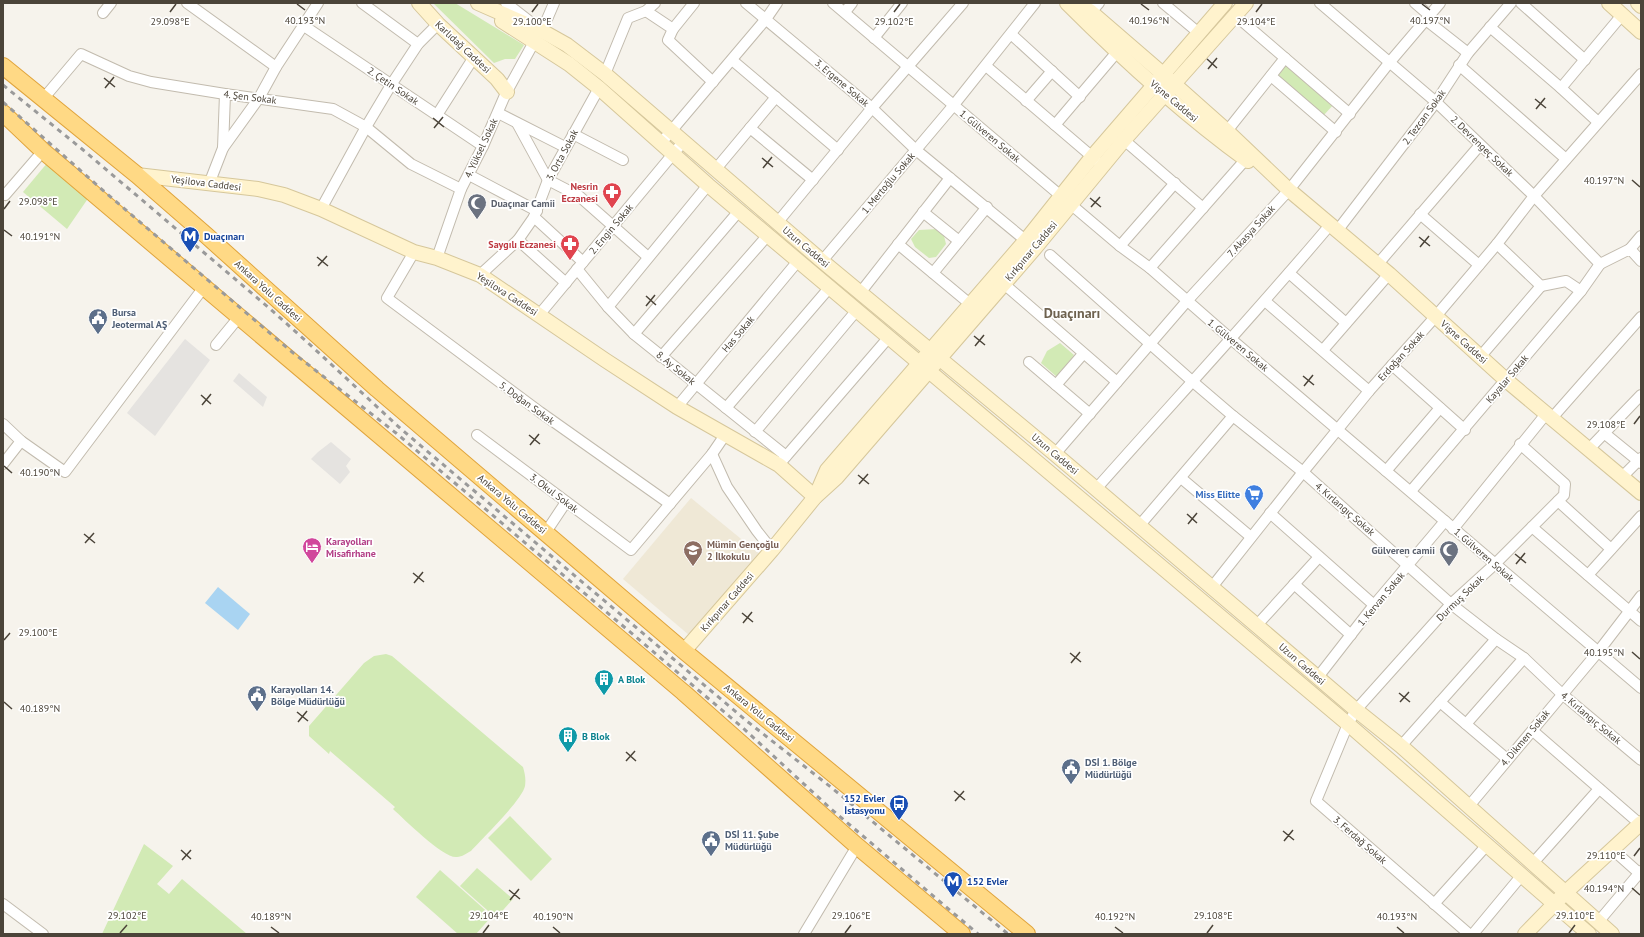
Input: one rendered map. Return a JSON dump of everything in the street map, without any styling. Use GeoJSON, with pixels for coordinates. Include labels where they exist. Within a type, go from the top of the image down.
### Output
{"type":"FeatureCollection","features":[{"type":"Feature","properties":{"kind":"highway","name":"Ankara Yolu Caddesi"},"geometry":{"type":"LineString","coordinates":[[3,66],[137,175],[207,236],[377,390],[546,532],[684,651],[1027,934]]}},
{"type":"Feature","properties":{"kind":"highway"},"geometry":{"type":"LineString","coordinates":[[3,113],[43,151],[683,692],[857,846],[962,934]]}},
{"type":"Feature","properties":{"kind":"main road","name":"Karlıdağ Caddesi"},"geometry":{"type":"LineString","coordinates":[[419,3],[438,24],[497,79],[507,92]]}},
{"type":"Feature","properties":{"kind":"main road","name":"Uzun Caddesi"},"geometry":{"type":"LineString","coordinates":[[473,3],[538,36],[567,45],[605,74],[822,261],[1055,454],[1356,710],[1401,746],[1612,934]]}},
{"type":"Feature","properties":{"kind":"main road","name":"Uzun Caddesi"},"geometry":{"type":"LineString","coordinates":[[478,3],[538,36],[568,64],[598,88],[708,185],[1348,724],[1589,934]]}},
{"type":"Feature","properties":{"kind":"main road","name":"Vişne Caddesi"},"geometry":{"type":"LineString","coordinates":[[1066,3],[1117,52],[1164,84],[1227,131],[1289,190],[1389,274],[1506,380],[1641,493]]}},
{"type":"Feature","properties":{"kind":"main road","name":"Vişne Caddesi"},"geometry":{"type":"LineString","coordinates":[[1077,3],[1095,8],[1164,84],[1246,159],[1289,190]]}},
{"type":"Feature","properties":{"kind":"main road","name":"Kırkpınar Caddesi"},"geometry":{"type":"LineString","coordinates":[[1097,161],[1124,140],[1200,34],[1225,3]]}},
{"type":"Feature","properties":{"kind":"main road","name":"Kırkpınar Caddesi"},"geometry":{"type":"LineString","coordinates":[[684,651],[772,550],[815,497],[827,470],[934,355],[1004,284],[1030,244],[1097,161],[1164,84],[1246,3]]}},
{"type":"Feature","properties":{"kind":"main road"},"geometry":{"type":"LineString","coordinates":[[1609,3],[1641,32]]}},
{"type":"Feature","properties":{"kind":"main road","name":"Yeşilova Caddesi"},"geometry":{"type":"LineString","coordinates":[[137,175],[271,192],[284,195],[321,209],[414,252],[437,258],[480,275],[677,407],[725,435],[782,460],[815,497]]}},
{"type":"Feature","properties":{"kind":"main road","name":"Kırkpınar Caddesi"},"geometry":{"type":"LineString","coordinates":[[934,355],[970,304],[1030,244]]}},
{"type":"Feature","properties":{"kind":"main road"},"geometry":{"type":"LineString","coordinates":[[1525,934],[1566,892],[1641,824]]}},
{"type":"Feature","properties":{"kind":"street"},"geometry":{"type":"LineString","coordinates":[[103,12],[111,3]]}},
{"type":"Feature","properties":{"kind":"street"},"geometry":{"type":"LineString","coordinates":[[188,3],[276,67]]}},
{"type":"Feature","properties":{"kind":"street"},"geometry":{"type":"LineString","coordinates":[[362,3],[418,44]]}},
{"type":"Feature","properties":{"kind":"street"},"geometry":{"type":"LineString","coordinates":[[506,3],[538,36]]}},
{"type":"Feature","properties":{"kind":"street","name":"4. Yüksel Sokak"},"geometry":{"type":"LineString","coordinates":[[437,258],[461,189],[483,146],[507,92],[538,36],[554,3]]}},
{"type":"Feature","properties":{"kind":"street"},"geometry":{"type":"LineString","coordinates":[[605,74],[628,18],[646,11],[655,3]]}},
{"type":"Feature","properties":{"kind":"street"},"geometry":{"type":"LineString","coordinates":[[694,3],[673,29],[668,40],[713,82]]}},
{"type":"Feature","properties":{"kind":"street","name":"3. Ergene Sokak"},"geometry":{"type":"LineString","coordinates":[[746,3],[872,108],[916,150],[1030,244]]}},
{"type":"Feature","properties":{"kind":"street"},"geometry":{"type":"LineString","coordinates":[[661,143],[766,19],[777,3]]}},
{"type":"Feature","properties":{"kind":"street","name":"1. Gülveren Sokak"},"geometry":{"type":"LineString","coordinates":[[833,3],[1120,246],[1150,268],[1453,529],[1641,688]]}},
{"type":"Feature","properties":{"kind":"street"},"geometry":{"type":"LineString","coordinates":[[845,12],[852,3]]}},
{"type":"Feature","properties":{"kind":"street"},"geometry":{"type":"LineString","coordinates":[[777,223],[872,108],[963,3]]}},
{"type":"Feature","properties":{"kind":"street","name":"1. Mertoğlu Sokak"},"geometry":{"type":"LineString","coordinates":[[822,261],[954,106],[1035,3]]}},
{"type":"Feature","properties":{"kind":"street"},"geometry":{"type":"LineString","coordinates":[[1163,3],[1200,34]]}},
{"type":"Feature","properties":{"kind":"street","name":"2. Devrengeç Sokak"},"geometry":{"type":"LineString","coordinates":[[1320,3],[1436,102],[1534,196],[1600,264]]}},
{"type":"Feature","properties":{"kind":"street"},"geometry":{"type":"LineString","coordinates":[[1415,3],[1428,18],[1468,54]]}},
{"type":"Feature","properties":{"kind":"street","name":"7. Akasya Sokak"},"geometry":{"type":"LineString","coordinates":[[1055,454],[1187,301],[1289,190],[1389,63],[1440,3]]}},
{"type":"Feature","properties":{"kind":"street","name":"2. Tezcan Sokak"},"geometry":{"type":"LineString","coordinates":[[1096,489],[1289,273],[1334,228],[1436,102],[1459,64],[1510,3]]}},
{"type":"Feature","properties":{"kind":"street"},"geometry":{"type":"LineString","coordinates":[[1521,3],[1585,60]]}},
{"type":"Feature","properties":{"kind":"street"},"geometry":{"type":"LineString","coordinates":[[874,38],[900,4]]}},
{"type":"Feature","properties":{"kind":"street"},"geometry":{"type":"LineString","coordinates":[[209,184],[223,148],[259,98],[276,67],[304,26],[313,5]]}},
{"type":"Feature","properties":{"kind":"street"},"geometry":{"type":"LineString","coordinates":[[646,11],[673,29]]}},
{"type":"Feature","properties":{"kind":"street"},"geometry":{"type":"LineString","coordinates":[[1235,15],[1350,114]]}},
{"type":"Feature","properties":{"kind":"street"},"geometry":{"type":"LineString","coordinates":[[1561,88],[1622,15]]}},
{"type":"Feature","properties":{"kind":"street"},"geometry":{"type":"LineString","coordinates":[[321,209],[391,85],[418,44],[438,24]]}},
{"type":"Feature","properties":{"kind":"street","name":"2. Çetin Sokak"},"geometry":{"type":"LineString","coordinates":[[304,26],[483,146]]}},
{"type":"Feature","properties":{"kind":"street"},"geometry":{"type":"LineString","coordinates":[[1490,27],[1598,122]]}},
{"type":"Feature","properties":{"kind":"street"},"geometry":{"type":"LineString","coordinates":[[1011,34],[1080,97]]}},
{"type":"Feature","properties":{"kind":"street"},"geometry":{"type":"LineString","coordinates":[[1055,125],[1117,52]]}},
{"type":"Feature","properties":{"kind":"street","name":"4. Şen Sokak"},"geometry":{"type":"LineString","coordinates":[[43,99],[81,54],[129,76],[152,82],[333,109],[366,127],[411,164],[461,189]]}},
{"type":"Feature","properties":{"kind":"street"},"geometry":{"type":"LineString","coordinates":[[437,115],[474,57]]}},
{"type":"Feature","properties":{"kind":"street"},"geometry":{"type":"LineString","coordinates":[[1227,131],[1285,58]]}},
{"type":"Feature","properties":{"kind":"street"},"geometry":{"type":"LineString","coordinates":[[732,60],[838,150]]}},
{"type":"Feature","properties":{"kind":"street"},"geometry":{"type":"LineString","coordinates":[[1459,64],[1566,159]]}},
{"type":"Feature","properties":{"kind":"street"},"geometry":{"type":"LineString","coordinates":[[986,66],[1097,161]]}},
{"type":"Feature","properties":{"kind":"street"},"geometry":{"type":"LineString","coordinates":[[1026,101],[1052,71]]}},
{"type":"Feature","properties":{"kind":"street","name":"Erdoğan Sokak"},"geometry":{"type":"LineString","coordinates":[[1212,587],[1369,391],[1436,316],[1497,244],[1534,196],[1641,74]]}},
{"type":"Feature","properties":{"kind":"street"},"geometry":{"type":"LineString","coordinates":[[1271,76],[1336,132]]}},
{"type":"Feature","properties":{"kind":"street","name":"3. Orta Sokak"},"geometry":{"type":"LineString","coordinates":[[480,275],[518,240],[536,214],[548,180],[598,88]]}},
{"type":"Feature","properties":{"kind":"street"},"geometry":{"type":"LineString","coordinates":[[223,148],[225,94]]}},
{"type":"Feature","properties":{"kind":"street"},"geometry":{"type":"LineString","coordinates":[[715,170],[776,97]]}},
{"type":"Feature","properties":{"kind":"street"},"geometry":{"type":"LineString","coordinates":[[498,113],[565,147]]}},
{"type":"Feature","properties":{"kind":"street"},"geometry":{"type":"LineString","coordinates":[[517,123],[548,180],[579,196],[648,257]]}},
{"type":"Feature","properties":{"kind":"street"},"geometry":{"type":"LineString","coordinates":[[750,128],[812,180]]}},
{"type":"Feature","properties":{"kind":"street"},"geometry":{"type":"LineString","coordinates":[[573,134],[623,160]]}},
{"type":"Feature","properties":{"kind":"street"},"geometry":{"type":"LineString","coordinates":[[1124,140],[1203,208]]}},
{"type":"Feature","properties":{"kind":"street","name":"2. Engin Sokak"},"geometry":{"type":"LineString","coordinates":[[539,315],[683,142]]}},
{"type":"Feature","properties":{"kind":"street"},"geometry":{"type":"LineString","coordinates":[[1378,265],[1480,145]]}},
{"type":"Feature","properties":{"kind":"street"},"geometry":{"type":"LineString","coordinates":[[3,194],[5,195],[43,151]]}},
{"type":"Feature","properties":{"kind":"street"},"geometry":{"type":"LineString","coordinates":[[1150,268],[1246,159]]}},
{"type":"Feature","properties":{"kind":"street","name":"8. Ay Sokak"},"geometry":{"type":"LineString","coordinates":[[469,175],[536,214],[580,266],[608,307],[634,334],[755,432],[782,460]]}},
{"type":"Feature","properties":{"kind":"street"},"geometry":{"type":"LineString","coordinates":[[860,293],[950,178]]}},
{"type":"Feature","properties":{"kind":"street"},"geometry":{"type":"LineString","coordinates":[[1120,246],[1175,183]]}},
{"type":"Feature","properties":{"kind":"street"},"geometry":{"type":"LineString","coordinates":[[608,307],[708,185]]}},
{"type":"Feature","properties":{"kind":"street"},"geometry":{"type":"LineString","coordinates":[[933,273],[987,207]]}},
{"type":"Feature","properties":{"kind":"street"},"geometry":{"type":"LineString","coordinates":[[634,334],[739,211]]}},
{"type":"Feature","properties":{"kind":"street"},"geometry":{"type":"LineString","coordinates":[[923,212],[959,241]]}},
{"type":"Feature","properties":{"kind":"street"},"geometry":{"type":"LineString","coordinates":[[1420,214],[1479,265]]}},
{"type":"Feature","properties":{"kind":"street"},"geometry":{"type":"LineString","coordinates":[[662,357],[768,235]]}},
{"type":"Feature","properties":{"kind":"street"},"geometry":{"type":"LineString","coordinates":[[1600,264],[1630,250],[1641,236]]}},
{"type":"Feature","properties":{"kind":"street"},"geometry":{"type":"LineString","coordinates":[[518,240],[566,282]]}},
{"type":"Feature","properties":{"kind":"street"},"geometry":{"type":"LineString","coordinates":[[898,244],[970,304]]}},
{"type":"Feature","properties":{"kind":"street"},"geometry":{"type":"LineString","coordinates":[[1497,244],[1541,286]]}},
{"type":"Feature","properties":{"kind":"street"},"geometry":{"type":"LineString","coordinates":[[1630,250],[1641,261]]}},
{"type":"Feature","properties":{"kind":"street","name":"5. Doğan Sokak"},"geometry":{"type":"LineString","coordinates":[[414,252],[387,298],[540,412],[670,504]]}},
{"type":"Feature","properties":{"kind":"street","name":"4. Kırlangıç Sokak"},"geometry":{"type":"LineString","coordinates":[[1050,255],[1192,381],[1303,472],[1451,604],[1496,639],[1524,658],[1562,694],[1641,760]]}},
{"type":"Feature","properties":{"kind":"street","name":"Has Sokak"},"geometry":{"type":"LineString","coordinates":[[677,407],[798,261]]}},
{"type":"Feature","properties":{"kind":"street","name":"Kayalar Sokak"},"geometry":{"type":"LineString","coordinates":[[1411,492],[1581,291],[1600,264]]}},
{"type":"Feature","properties":{"kind":"street"},"geometry":{"type":"LineString","coordinates":[[1289,273],[1346,323]]}},
{"type":"Feature","properties":{"kind":"street"},"geometry":{"type":"LineString","coordinates":[[1323,350],[1389,274]]}},
{"type":"Feature","properties":{"kind":"street"},"geometry":{"type":"LineString","coordinates":[[1480,357],[1541,286],[1566,281],[1581,291]]}},
{"type":"Feature","properties":{"kind":"street"},"geometry":{"type":"LineString","coordinates":[[1004,284],[1117,382]]}},
{"type":"Feature","properties":{"kind":"street"},"geometry":{"type":"LineString","coordinates":[[3,424],[21,441],[65,472],[204,287]]}},
{"type":"Feature","properties":{"kind":"street"},"geometry":{"type":"LineString","coordinates":[[726,408],[830,287]]}},
{"type":"Feature","properties":{"kind":"street"},"geometry":{"type":"LineString","coordinates":[[1265,301],[1369,391]]}},
{"type":"Feature","properties":{"kind":"street"},"geometry":{"type":"LineString","coordinates":[[755,432],[857,310]]}},
{"type":"Feature","properties":{"kind":"street"},"geometry":{"type":"LineString","coordinates":[[216,345],[239,317]]}},
{"type":"Feature","properties":{"kind":"street"},"geometry":{"type":"LineString","coordinates":[[1453,529],[1520,444],[1549,416],[1641,317]]}},
{"type":"Feature","properties":{"kind":"street"},"geometry":{"type":"LineString","coordinates":[[782,460],[889,337]]}},
{"type":"Feature","properties":{"kind":"street"},"geometry":{"type":"LineString","coordinates":[[1056,385],[1083,354]]}},
{"type":"Feature","properties":{"kind":"street"},"geometry":{"type":"LineString","coordinates":[[1030,362],[1090,414]]}},
{"type":"Feature","properties":{"kind":"street"},"geometry":{"type":"LineString","coordinates":[[1392,366],[1465,430]]}},
{"type":"Feature","properties":{"kind":"street"},"geometry":{"type":"LineString","coordinates":[[1589,449],[1641,395]]}},
{"type":"Feature","properties":{"kind":"street"},"geometry":{"type":"LineString","coordinates":[[1386,471],[1440,408]]}},
{"type":"Feature","properties":{"kind":"street"},"geometry":{"type":"LineString","coordinates":[[1139,526],[1233,416]]}},
{"type":"Feature","properties":{"kind":"street"},"geometry":{"type":"LineString","coordinates":[[1604,433],[1640,460],[1622,477]]}},
{"type":"Feature","properties":{"kind":"street","name":"3. Okul Sokak"},"geometry":{"type":"LineString","coordinates":[[477,435],[631,550],[670,504]]}},
{"type":"Feature","properties":{"kind":"street"},"geometry":{"type":"LineString","coordinates":[[670,504],[712,454],[725,435]]}},
{"type":"Feature","properties":{"kind":"street"},"geometry":{"type":"LineString","coordinates":[[3,464],[21,441]]}},
{"type":"Feature","properties":{"kind":"street","name":"Durmuş Sokak"},"geometry":{"type":"LineString","coordinates":[[1348,724],[1356,710],[1451,604],[1495,564],[1564,495],[1565,484],[1520,444]]}},
{"type":"Feature","properties":{"kind":"street"},"geometry":{"type":"LineString","coordinates":[[712,454],[727,487],[772,550]]}},
{"type":"Feature","properties":{"kind":"street"},"geometry":{"type":"LineString","coordinates":[[1181,478],[1251,537]]}},
{"type":"Feature","properties":{"kind":"street"},"geometry":{"type":"LineString","coordinates":[[1558,501],[1612,549]]}},
{"type":"Feature","properties":{"kind":"street"},"geometry":{"type":"LineString","coordinates":[[546,532],[566,502]]}},
{"type":"Feature","properties":{"kind":"street"},"geometry":{"type":"LineString","coordinates":[[1270,514],[1374,605]]}},
{"type":"Feature","properties":{"kind":"street"},"geometry":{"type":"LineString","coordinates":[[1588,575],[1641,516]]}},
{"type":"Feature","properties":{"kind":"street","name":"1. Kervan Sokak"},"geometry":{"type":"LineString","coordinates":[[1318,677],[1374,605],[1445,521]]}},
{"type":"Feature","properties":{"kind":"street"},"geometry":{"type":"LineString","coordinates":[[1532,527],[1641,621]]}},
{"type":"Feature","properties":{"kind":"street"},"geometry":{"type":"LineString","coordinates":[[1257,625],[1319,557]]}},
{"type":"Feature","properties":{"kind":"street"},"geometry":{"type":"LineString","coordinates":[[1294,584],[1351,635]]}},
{"type":"Feature","properties":{"kind":"street","name":"4. Dikmen Sokak"},"geometry":{"type":"LineString","coordinates":[[1469,806],[1598,652],[1641,596]]}},
{"type":"Feature","properties":{"kind":"street"},"geometry":{"type":"LineString","coordinates":[[1401,746],[1496,639]]}},
{"type":"Feature","properties":{"kind":"street"},"geometry":{"type":"LineString","coordinates":[[1466,724],[1524,658]]}},
{"type":"Feature","properties":{"kind":"street"},"geometry":{"type":"LineString","coordinates":[[1440,702],[1507,759]]}},
{"type":"Feature","properties":{"kind":"street","name":"3. Ferdağ Sokak"},"geometry":{"type":"LineString","coordinates":[[1348,724],[1316,801],[1469,934]]}},
{"type":"Feature","properties":{"kind":"street"},"geometry":{"type":"LineString","coordinates":[[1532,731],[1641,824]]}},
{"type":"Feature","properties":{"kind":"street"},"geometry":{"type":"LineString","coordinates":[[1533,863],[1599,789]]}},
{"type":"Feature","properties":{"kind":"street"},"geometry":{"type":"LineString","coordinates":[[1434,904],[1487,845]]}},
{"type":"Feature","properties":{"kind":"street"},"geometry":{"type":"LineString","coordinates":[[804,934],[857,846]]}},
{"type":"Feature","properties":{"kind":"street"},"geometry":{"type":"LineString","coordinates":[[1599,921],[1640,872],[1612,849]]}},
{"type":"Feature","properties":{"kind":"street"},"geometry":{"type":"LineString","coordinates":[[1473,934],[1522,875]]}},
{"type":"Feature","properties":{"kind":"street"},"geometry":{"type":"LineString","coordinates":[[3,904],[43,934]]}},
{"type":"Feature","properties":{"kind":"shaded area"},"geometry":{"type":"Polygon","coordinates":[[[185,339],[210,360],[155,436],[127,413],[185,339]]]}},
{"type":"Feature","properties":{"kind":"shaded area"},"geometry":{"type":"Polygon","coordinates":[[[239,373],[267,397],[263,407],[233,381],[239,373]]]}},
{"type":"Feature","properties":{"kind":"shaded area"},"geometry":{"type":"Polygon","coordinates":[[[331,442],[351,459],[346,466],[350,472],[340,484],[311,459],[331,442]]]}},
{"type":"Feature","properties":{"kind":"shaded area","name":"Mümin Gençoğlu 2 İlkokulu"},"geometry":{"type":"Polygon","coordinates":[[[691,498],[762,556],[689,635],[623,579],[691,498]]]}},
{"type":"Feature","properties":{"kind":"green space"},"geometry":{"type":"Polygon","coordinates":[[[433,3],[455,3],[524,45],[515,59],[505,59],[494,63],[433,3]]]}},
{"type":"Feature","properties":{"kind":"green space"},"geometry":{"type":"Polygon","coordinates":[[[1286,63],[1334,104],[1323,116],[1276,75],[1286,63]]]}},
{"type":"Feature","properties":{"kind":"green space"},"geometry":{"type":"Polygon","coordinates":[[[48,162],[89,197],[67,229],[23,192],[48,162]]]}},
{"type":"Feature","properties":{"kind":"green space"},"geometry":{"type":"Polygon","coordinates":[[[937,229],[944,236],[946,244],[936,257],[929,258],[915,247],[911,239],[919,230],[937,229]]]}},
{"type":"Feature","properties":{"kind":"green space"},"geometry":{"type":"Polygon","coordinates":[[[1060,343],[1074,355],[1057,377],[1041,363],[1047,351],[1060,343]]]}},
{"type":"Feature","properties":{"kind":"green space"},"geometry":{"type":"Polygon","coordinates":[[[386,654],[392,656],[523,767],[525,786],[517,800],[471,851],[461,856],[451,856],[434,845],[393,809],[395,807],[330,751],[329,754],[309,736],[309,726],[364,663],[374,656],[386,654]]]}},
{"type":"Feature","properties":{"kind":"green space"},"geometry":{"type":"Polygon","coordinates":[[[510,816],[552,859],[531,881],[488,838],[510,816]]]}},
{"type":"Feature","properties":{"kind":"green space"},"geometry":{"type":"Polygon","coordinates":[[[144,844],[173,866],[157,884],[169,894],[182,879],[247,934],[102,934],[144,844]]]}},
{"type":"Feature","properties":{"kind":"green space"},"geometry":{"type":"Polygon","coordinates":[[[477,868],[513,899],[496,918],[460,886],[477,868]]]}},
{"type":"Feature","properties":{"kind":"green space"},"geometry":{"type":"Polygon","coordinates":[[[440,870],[492,916],[476,934],[458,934],[416,897],[440,870]]]}},
{"type":"Feature","properties":{"kind":"water"},"geometry":{"type":"Polygon","coordinates":[[[218,587],[250,614],[238,630],[205,603],[218,587]]]}},
{"type":"Feature","properties":{"kind":"railway"},"geometry":{"type":"LineString","coordinates":[[3,85],[82,149],[268,307],[401,429],[748,722],[832,788],[1008,934]]}},
{"type":"Feature","properties":{"kind":"railway"},"geometry":{"type":"LineString","coordinates":[[3,102],[106,193],[292,352],[396,433],[743,728],[830,808],[978,934]]}},
{"type":"Feature","properties":{"kind":"place","name":"Nesrin Eczanesi"},"geometry":{"type":"Point","coordinates":[612,209]}},
{"type":"Feature","properties":{"kind":"place","name":"Duaçınar Camii"},"geometry":{"type":"Point","coordinates":[477,220]}},
{"type":"Feature","properties":{"kind":"place","name":"Duaçınarı"},"geometry":{"type":"Point","coordinates":[190,253]}},
{"type":"Feature","properties":{"kind":"place","name":"Saygılı Eczanesi"},"geometry":{"type":"Point","coordinates":[570,261]}},
{"type":"Feature","properties":{"kind":"place","name":"Bursa Jeotermal AŞ"},"geometry":{"type":"Point","coordinates":[98,335]}},
{"type":"Feature","properties":{"kind":"place","name":"Miss Elitte"},"geometry":{"type":"Point","coordinates":[1254,511]}},
{"type":"Feature","properties":{"kind":"place","name":"Karayolları Misafirhane"},"geometry":{"type":"Point","coordinates":[312,564]}},
{"type":"Feature","properties":{"kind":"place","name":"Mümin Gençoğlu 2 İlkokulu"},"geometry":{"type":"Point","coordinates":[693,567]}},
{"type":"Feature","properties":{"kind":"place","name":"Gülveren camii"},"geometry":{"type":"Point","coordinates":[1449,567]}},
{"type":"Feature","properties":{"kind":"place","name":"A Blok"},"geometry":{"type":"Point","coordinates":[604,696]}},
{"type":"Feature","properties":{"kind":"place","name":"Karayolları 14. Bölge Müdürlüğü"},"geometry":{"type":"Point","coordinates":[257,712]}},
{"type":"Feature","properties":{"kind":"place","name":"B Blok"},"geometry":{"type":"Point","coordinates":[568,753]}},
{"type":"Feature","properties":{"kind":"place","name":"DSİ 1. Bölge Müdürlüğü"},"geometry":{"type":"Point","coordinates":[1071,785]}},
{"type":"Feature","properties":{"kind":"place","name":"152 Evler İstasyonu"},"geometry":{"type":"Point","coordinates":[899,821]}},
{"type":"Feature","properties":{"kind":"place","name":"DSİ 11. Şube Müdürlüğü"},"geometry":{"type":"Point","coordinates":[711,857]}},
{"type":"Feature","properties":{"kind":"place","name":"152 Evler"},"geometry":{"type":"Point","coordinates":[953,898]}},
{"type":"Feature","properties":{"kind":"district","name":"Duaçınarı"},"geometry":{"type":"Point","coordinates":[1072,313]}}]}
